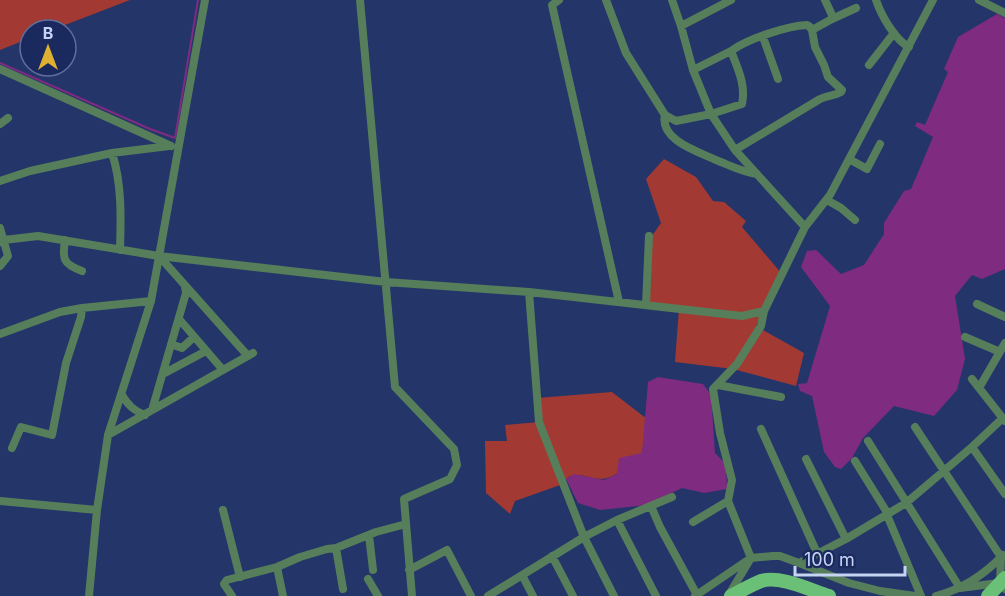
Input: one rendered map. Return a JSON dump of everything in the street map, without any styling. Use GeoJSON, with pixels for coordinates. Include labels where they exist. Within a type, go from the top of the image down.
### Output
{"type":"FeatureCollection","features":[{"type":"Feature","properties":{"kind":"main road"},"geometry":{"type":"LineString","coordinates":[[729,596],[760,581],[772,579],[829,596]]}},
{"type":"Feature","properties":{"kind":"main road"},"geometry":{"type":"LineString","coordinates":[[988,596],[1003,583]]}},
{"type":"Feature","properties":{"kind":"street"},"geometry":{"type":"LineString","coordinates":[[88,596],[108,435],[151,302],[174,147],[206,0]]}},
{"type":"Feature","properties":{"kind":"street"},"geometry":{"type":"LineString","coordinates":[[360,0],[395,387],[454,449],[457,465],[450,479],[404,499],[412,596]]}},
{"type":"Feature","properties":{"kind":"street"},"geometry":{"type":"LineString","coordinates":[[559,0],[552,5],[620,302]]}},
{"type":"Feature","properties":{"kind":"street"},"geometry":{"type":"LineString","coordinates":[[606,0],[626,53],[665,115],[676,121],[711,114],[742,104],[745,93],[731,51]]}},
{"type":"Feature","properties":{"kind":"street"},"geometry":{"type":"LineString","coordinates":[[672,0],[693,70],[711,114],[735,150],[805,227]]}},
{"type":"Feature","properties":{"kind":"street"},"geometry":{"type":"LineString","coordinates":[[681,26],[731,0]]}},
{"type":"Feature","properties":{"kind":"street"},"geometry":{"type":"LineString","coordinates":[[825,0],[832,19]]}},
{"type":"Feature","properties":{"kind":"street"},"geometry":{"type":"LineString","coordinates":[[876,0],[894,33],[909,47]]}},
{"type":"Feature","properties":{"kind":"street"},"geometry":{"type":"LineString","coordinates":[[751,558],[728,501],[732,480],[712,389],[737,364],[761,326],[764,311],[805,227],[826,200],[933,0]]}},
{"type":"Feature","properties":{"kind":"street"},"geometry":{"type":"LineString","coordinates":[[980,0],[1005,13]]}},
{"type":"Feature","properties":{"kind":"street"},"geometry":{"type":"LineString","coordinates":[[812,30],[856,8]]}},
{"type":"Feature","properties":{"kind":"street"},"geometry":{"type":"LineString","coordinates":[[693,70],[740,45],[794,26],[807,26],[812,30],[815,46],[828,77],[841,92],[820,99],[735,150]]}},
{"type":"Feature","properties":{"kind":"street"},"geometry":{"type":"LineString","coordinates":[[869,65],[894,33]]}},
{"type":"Feature","properties":{"kind":"street"},"geometry":{"type":"LineString","coordinates":[[763,37],[778,79]]}},
{"type":"Feature","properties":{"kind":"street"},"geometry":{"type":"LineString","coordinates":[[0,69],[174,147]]}},
{"type":"Feature","properties":{"kind":"street"},"geometry":{"type":"LineString","coordinates":[[665,115],[664,120],[668,130],[679,142],[696,152],[737,169],[758,174]]}},
{"type":"Feature","properties":{"kind":"street"},"geometry":{"type":"LineString","coordinates":[[0,124],[8,118]]}},
{"type":"Feature","properties":{"kind":"street"},"geometry":{"type":"LineString","coordinates":[[849,159],[867,169],[880,144]]}},
{"type":"Feature","properties":{"kind":"street"},"geometry":{"type":"LineString","coordinates":[[0,181],[30,171],[112,153],[174,147]]}},
{"type":"Feature","properties":{"kind":"street"},"geometry":{"type":"LineString","coordinates":[[112,153],[120,195],[120,250]]}},
{"type":"Feature","properties":{"kind":"street"},"geometry":{"type":"LineString","coordinates":[[826,200],[841,208],[855,220]]}},
{"type":"Feature","properties":{"kind":"street"},"geometry":{"type":"LineString","coordinates":[[0,228],[8,256],[0,266]]}},
{"type":"Feature","properties":{"kind":"street"},"geometry":{"type":"LineString","coordinates":[[2,241],[38,236],[159,256],[386,282],[529,292],[742,316],[764,311]]}},
{"type":"Feature","properties":{"kind":"street"},"geometry":{"type":"LineString","coordinates":[[646,305],[649,236]]}},
{"type":"Feature","properties":{"kind":"street"},"geometry":{"type":"LineString","coordinates":[[65,240],[63,256],[65,262],[82,271]]}},
{"type":"Feature","properties":{"kind":"street"},"geometry":{"type":"LineString","coordinates":[[108,435],[250,355],[159,256]]}},
{"type":"Feature","properties":{"kind":"street"},"geometry":{"type":"LineString","coordinates":[[148,412],[163,374],[186,293],[184,285]]}},
{"type":"Feature","properties":{"kind":"street"},"geometry":{"type":"LineString","coordinates":[[529,292],[539,422],[584,537],[614,596]]}},
{"type":"Feature","properties":{"kind":"street"},"geometry":{"type":"LineString","coordinates":[[0,332],[60,312],[151,302]]}},
{"type":"Feature","properties":{"kind":"street"},"geometry":{"type":"LineString","coordinates":[[977,304],[1005,317]]}},
{"type":"Feature","properties":{"kind":"street"},"geometry":{"type":"LineString","coordinates":[[12,448],[21,427],[52,435],[66,363],[82,308]]}},
{"type":"Feature","properties":{"kind":"street"},"geometry":{"type":"LineString","coordinates":[[178,319],[223,370]]}},
{"type":"Feature","properties":{"kind":"street"},"geometry":{"type":"LineString","coordinates":[[182,348],[194,337]]}},
{"type":"Feature","properties":{"kind":"street"},"geometry":{"type":"LineString","coordinates":[[965,337],[1000,352]]}},
{"type":"Feature","properties":{"kind":"street"},"geometry":{"type":"LineString","coordinates":[[979,388],[1005,343]]}},
{"type":"Feature","properties":{"kind":"street"},"geometry":{"type":"LineString","coordinates":[[171,344],[182,348],[187,361]]}},
{"type":"Feature","properties":{"kind":"street"},"geometry":{"type":"LineString","coordinates":[[163,374],[206,351]]}},
{"type":"Feature","properties":{"kind":"street"},"geometry":{"type":"LineString","coordinates":[[799,563],[846,539],[906,503],[1004,419],[972,379]]}},
{"type":"Feature","properties":{"kind":"street"},"geometry":{"type":"LineString","coordinates":[[718,385],[782,397]]}},
{"type":"Feature","properties":{"kind":"street"},"geometry":{"type":"LineString","coordinates":[[122,395],[128,406],[135,411],[148,412]]}},
{"type":"Feature","properties":{"kind":"street"},"geometry":{"type":"LineString","coordinates":[[915,427],[1004,555],[1003,583],[960,588],[936,596]]}},
{"type":"Feature","properties":{"kind":"street"},"geometry":{"type":"LineString","coordinates":[[761,429],[817,553]]}},
{"type":"Feature","properties":{"kind":"street"},"geometry":{"type":"LineString","coordinates":[[868,441],[960,588]]}},
{"type":"Feature","properties":{"kind":"street"},"geometry":{"type":"LineString","coordinates":[[972,447],[1005,494]]}},
{"type":"Feature","properties":{"kind":"street"},"geometry":{"type":"LineString","coordinates":[[806,459],[846,539]]}},
{"type":"Feature","properties":{"kind":"street"},"geometry":{"type":"LineString","coordinates":[[855,461],[888,514],[921,596]]}},
{"type":"Feature","properties":{"kind":"street"},"geometry":{"type":"LineString","coordinates":[[488,596],[584,537],[617,520],[672,497]]}},
{"type":"Feature","properties":{"kind":"street"},"geometry":{"type":"LineString","coordinates":[[0,501],[97,510]]}},
{"type":"Feature","properties":{"kind":"street"},"geometry":{"type":"LineString","coordinates":[[693,522],[728,501]]}},
{"type":"Feature","properties":{"kind":"street"},"geometry":{"type":"LineString","coordinates":[[651,506],[696,596],[751,558],[773,556],[780,556],[849,583],[888,593],[915,596]]}},
{"type":"Feature","properties":{"kind":"street"},"geometry":{"type":"LineString","coordinates":[[223,510],[240,577]]}},
{"type":"Feature","properties":{"kind":"street"},"geometry":{"type":"LineString","coordinates":[[617,520],[656,596]]}},
{"type":"Feature","properties":{"kind":"street"},"geometry":{"type":"LineString","coordinates":[[232,596],[224,583],[227,580],[278,567],[318,551],[336,548],[406,524]]}},
{"type":"Feature","properties":{"kind":"street"},"geometry":{"type":"LineString","coordinates":[[369,535],[373,570]]}},
{"type":"Feature","properties":{"kind":"street"},"geometry":{"type":"LineString","coordinates":[[336,548],[343,589]]}},
{"type":"Feature","properties":{"kind":"street"},"geometry":{"type":"LineString","coordinates":[[409,570],[447,550],[471,596]]}},
{"type":"Feature","properties":{"kind":"street"},"geometry":{"type":"LineString","coordinates":[[960,588],[980,576],[1004,555]]}},
{"type":"Feature","properties":{"kind":"street"},"geometry":{"type":"LineString","coordinates":[[552,556],[573,596]]}},
{"type":"Feature","properties":{"kind":"street"},"geometry":{"type":"LineString","coordinates":[[729,596],[751,558]]}},
{"type":"Feature","properties":{"kind":"street"},"geometry":{"type":"LineString","coordinates":[[278,567],[283,596]]}},
{"type":"Feature","properties":{"kind":"street"},"geometry":{"type":"LineString","coordinates":[[522,575],[533,596]]}},
{"type":"Feature","properties":{"kind":"street"},"geometry":{"type":"LineString","coordinates":[[368,579],[378,596]]}},
{"type":"Feature","properties":{"kind":"shaded area"},"geometry":{"type":"Polygon","coordinates":[[[0,0],[130,0],[78,20],[78,18],[18,18],[18,43],[0,50],[0,0]]]}},
{"type":"Feature","properties":{"kind":"shaded area"},"geometry":{"type":"Polygon","coordinates":[[[997,14],[1005,18],[1005,269],[982,279],[972,275],[955,296],[965,359],[957,390],[934,416],[894,406],[863,438],[852,458],[841,469],[835,467],[824,452],[812,396],[800,391],[798,384],[807,383],[830,306],[801,267],[807,251],[816,250],[841,274],[864,265],[884,234],[884,223],[904,191],[911,189],[933,137],[915,126],[917,122],[925,125],[948,72],[944,69],[958,37],[997,14]]]}},
{"type":"Feature","properties":{"kind":"shaded area"},"geometry":{"type":"Polygon","coordinates":[[[664,159],[696,177],[713,201],[724,202],[746,221],[742,227],[782,274],[756,326],[804,353],[796,386],[733,369],[675,362],[679,309],[646,305],[649,240],[661,223],[646,179],[664,159]]]}},
{"type":"Feature","properties":{"kind":"shaded area"},"geometry":{"type":"Polygon","coordinates":[[[658,377],[703,384],[711,395],[715,453],[726,464],[727,489],[704,493],[682,488],[647,505],[600,510],[578,503],[566,479],[574,474],[604,480],[617,474],[619,458],[642,453],[648,382],[658,377]]]}},
{"type":"Feature","properties":{"kind":"shaded area"},"geometry":{"type":"Polygon","coordinates":[[[612,392],[647,419],[642,453],[626,467],[607,478],[577,475],[567,478],[563,484],[515,501],[510,514],[486,493],[485,441],[507,441],[505,425],[539,422],[537,398],[612,392]]]}},
{"type":"Feature","properties":{"kind":"waterway"},"geometry":{"type":"LineString","coordinates":[[0,63],[175,138],[198,0]]}}]}
